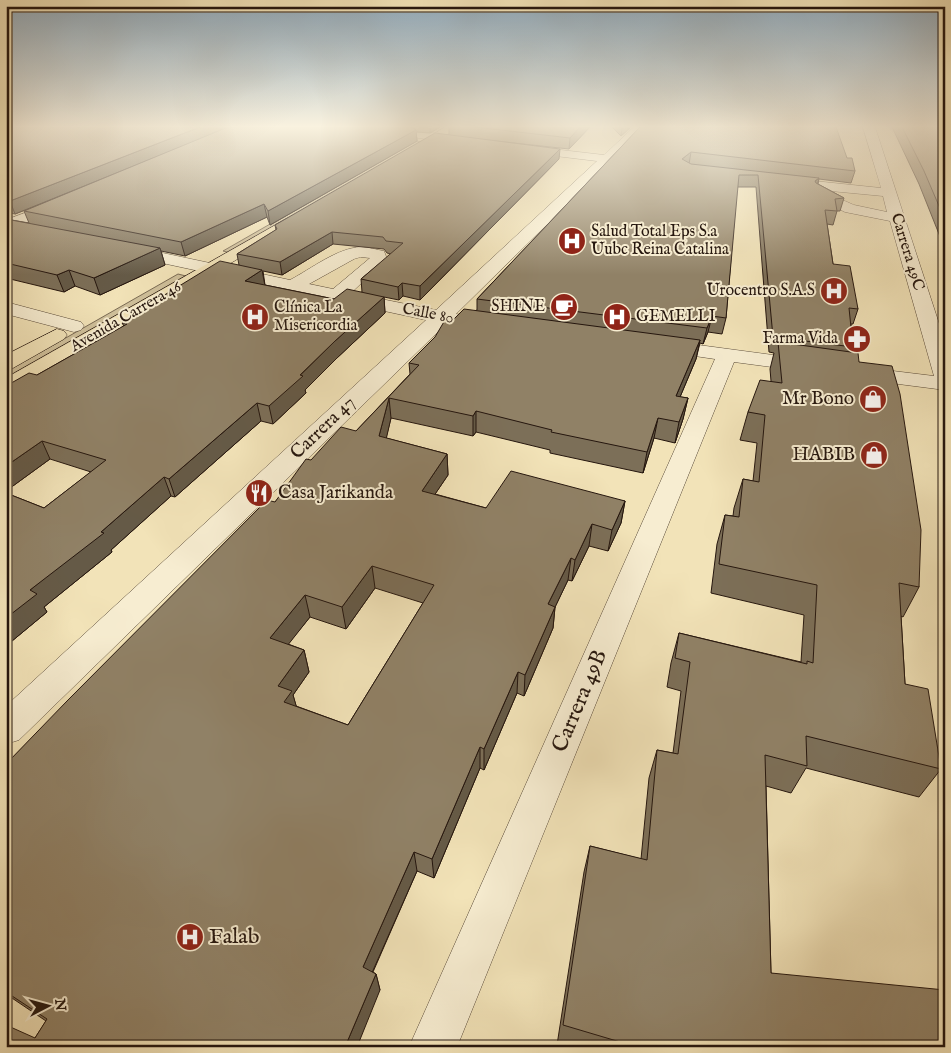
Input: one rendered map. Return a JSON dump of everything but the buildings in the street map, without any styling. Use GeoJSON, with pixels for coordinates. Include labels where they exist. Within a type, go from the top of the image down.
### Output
{"type":"FeatureCollection","features":[{"type":"Feature","properties":{"kind":"main road","name":"Avenida Carrera 46"},"geometry":{"type":"LineString","coordinates":[[6,387],[210,259],[298,217]]}},
{"type":"Feature","properties":{"kind":"main road","name":"Avenida Carrera 46"},"geometry":{"type":"LineString","coordinates":[[6,364],[188,262]]}},
{"type":"Feature","properties":{"kind":"street","name":"Carrera 47"},"geometry":{"type":"LineString","coordinates":[[6,729],[589,176]]}},
{"type":"Feature","properties":{"kind":"street","name":"Carrera 49C"},"geometry":{"type":"LineString","coordinates":[[885,176],[945,376]]}},
{"type":"Feature","properties":{"kind":"street"},"geometry":{"type":"LineString","coordinates":[[774,180],[890,193]]}},
{"type":"Feature","properties":{"kind":"street"},"geometry":{"type":"LineString","coordinates":[[820,194],[850,209],[897,218]]}},
{"type":"Feature","properties":{"kind":"street"},"geometry":{"type":"LineString","coordinates":[[6,226],[69,200]]}},
{"type":"Feature","properties":{"kind":"street"},"geometry":{"type":"LineString","coordinates":[[6,226],[34,232]]}},
{"type":"Feature","properties":{"kind":"street","name":"Calle 80"},"geometry":{"type":"LineString","coordinates":[[108,246],[188,262],[210,259],[294,285],[337,295],[440,317],[510,326]]}},
{"type":"Feature","properties":{"kind":"street"},"geometry":{"type":"LineString","coordinates":[[294,285],[348,254],[361,252],[378,255],[379,259],[337,295]]}},
{"type":"Feature","properties":{"kind":"street"},"geometry":{"type":"LineString","coordinates":[[6,308],[74,326]]}},
{"type":"Feature","properties":{"kind":"street"},"geometry":{"type":"LineString","coordinates":[[638,343],[826,368]]}},
{"type":"Feature","properties":{"kind":"street","name":"Carrera 49B"},"geometry":{"type":"LineString","coordinates":[[433,1047],[727,355]]}},
{"type":"Feature","properties":{"kind":"street"},"geometry":{"type":"LineString","coordinates":[[846,371],[945,384]]}},
{"type":"Feature","properties":{"kind":"shaded area"},"geometry":{"type":"Polygon","coordinates":[[[354,176],[363,176],[231,253],[223,251],[354,176]]]}},
{"type":"Feature","properties":{"kind":"shaded area"},"geometry":{"type":"Polygon","coordinates":[[[178,274],[186,276],[6,379],[6,372],[178,274]]]}},
{"type":"Feature","properties":{"kind":"place","name":"Salud Total Eps S.a Uubc Reina Catalina"},"geometry":{"type":"Point","coordinates":[572,241]}},
{"type":"Feature","properties":{"kind":"place","name":"Urocentro S.A.S"},"geometry":{"type":"Point","coordinates":[834,291]}},
{"type":"Feature","properties":{"kind":"place","name":"SHINE"},"geometry":{"type":"Point","coordinates":[564,307]}},
{"type":"Feature","properties":{"kind":"place","name":"Clínica La Misericordia"},"geometry":{"type":"Point","coordinates":[255,317]}},
{"type":"Feature","properties":{"kind":"place","name":"GEMELLI"},"geometry":{"type":"Point","coordinates":[617,317]}},
{"type":"Feature","properties":{"kind":"place","name":"Farma Vida"},"geometry":{"type":"Point","coordinates":[857,339]}},
{"type":"Feature","properties":{"kind":"place","name":"Mr Bono"},"geometry":{"type":"Point","coordinates":[873,399]}},
{"type":"Feature","properties":{"kind":"place","name":"HABIB"},"geometry":{"type":"Point","coordinates":[874,455]}},
{"type":"Feature","properties":{"kind":"place","name":"Casa Jarikanda"},"geometry":{"type":"Point","coordinates":[259,493]}},
{"type":"Feature","properties":{"kind":"place","name":"Falab"},"geometry":{"type":"Point","coordinates":[190,937]}}]}
